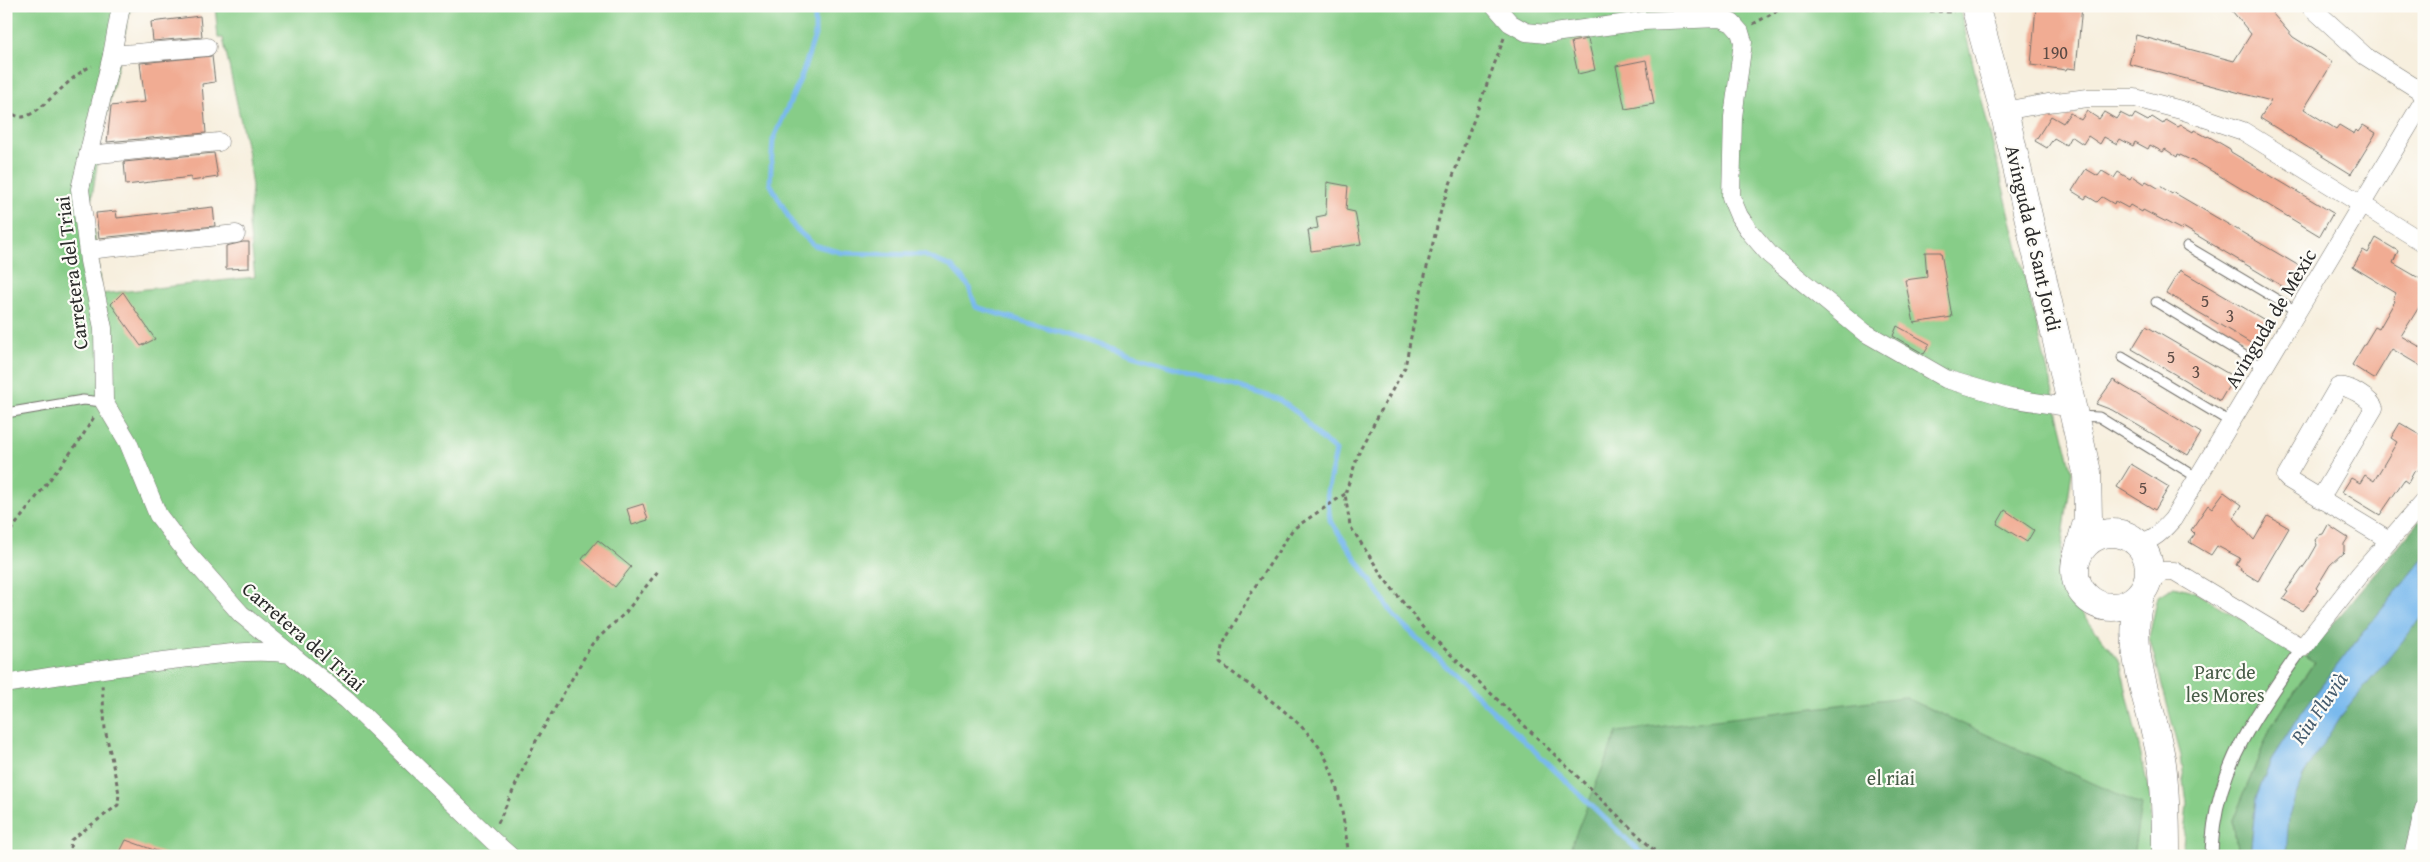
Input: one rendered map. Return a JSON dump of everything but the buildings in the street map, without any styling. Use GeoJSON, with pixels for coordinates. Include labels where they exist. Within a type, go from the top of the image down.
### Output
{"type":"FeatureCollection","features":[{"type":"Feature","properties":{"kind":"main road","name":"Avinguda de Sant Jordi"},"geometry":{"type":"LineString","coordinates":[[1975,9],[2004,111],[2087,472],[2088,519],[2076,560]]}},
{"type":"Feature","properties":{"kind":"main road","name":"Avinguda de Sant Jordi"},"geometry":{"type":"LineString","coordinates":[[2087,472],[2108,511],[2136,541]]}},
{"type":"Feature","properties":{"kind":"main road"},"geometry":{"type":"LineString","coordinates":[[2140,674],[2115,629],[2087,598],[2076,580],[2076,560],[2088,541],[2102,534],[2116,532],[2136,541],[2148,559],[2150,572],[2144,590],[2134,637],[2140,674],[2162,763],[2166,856]]}},
{"type":"Feature","properties":{"kind":"main road"},"geometry":{"type":"LineString","coordinates":[[2087,598],[2098,605],[2111,608],[2127,605],[2144,590]]}},
{"type":"Feature","properties":{"kind":"street","name":"Carretera del Triai"},"geometry":{"type":"LineString","coordinates":[[121,6],[110,62],[80,189],[88,250],[102,328],[104,402],[128,442],[158,516],[187,553],[241,614],[294,654],[347,700],[493,842],[510,856]]}},
{"type":"Feature","properties":{"kind":"street"},"geometry":{"type":"LineString","coordinates":[[1495,6],[1510,23],[1526,32],[1546,34],[1644,21],[1720,18],[1732,23],[1740,32],[1743,42],[1733,117],[1731,197],[1739,216],[1770,255],[1864,332],[1946,380],[2010,398],[2074,412]]}},
{"type":"Feature","properties":{"kind":"street"},"geometry":{"type":"LineString","coordinates":[[2310,6],[2365,56],[2419,90],[2424,98]]}},
{"type":"Feature","properties":{"kind":"street"},"geometry":{"type":"LineString","coordinates":[[110,62],[207,47]]}},
{"type":"Feature","properties":{"kind":"street"},"geometry":{"type":"LineString","coordinates":[[2004,111],[2088,98],[2135,98],[2181,110],[2243,131],[2424,243]]}},
{"type":"Feature","properties":{"kind":"street","name":"Avinguda de Mèxic"},"geometry":{"type":"LineString","coordinates":[[2136,541],[2151,539],[2168,525],[2232,423],[2362,206],[2424,98]]}},
{"type":"Feature","properties":{"kind":"street"},"geometry":{"type":"LineString","coordinates":[[88,155],[219,142]]}},
{"type":"Feature","properties":{"kind":"street"},"geometry":{"type":"LineString","coordinates":[[88,250],[236,234]]}},
{"type":"Feature","properties":{"kind":"street"},"geometry":{"type":"LineString","coordinates":[[2320,499],[2374,408],[2371,403],[2344,386],[2338,386],[2286,474],[2288,479],[2320,499],[2389,540]]}},
{"type":"Feature","properties":{"kind":"street"},"geometry":{"type":"LineString","coordinates":[[2212,856],[2215,819],[2229,767],[2265,701],[2332,608],[2424,501]]}},
{"type":"Feature","properties":{"kind":"street"},"geometry":{"type":"LineString","coordinates":[[2144,590],[2163,571],[2174,571],[2302,648]]}},
{"type":"Feature","properties":{"kind":"street"},"geometry":{"type":"LineString","coordinates":[[6,684],[101,669],[269,650],[294,654]]}},
{"type":"Feature","properties":{"kind":"street"},"geometry":{"type":"LineString","coordinates":[[2414,856],[2424,809]]}},
{"type":"Feature","properties":{"kind":"lane"},"geometry":{"type":"LineString","coordinates":[[2187,246],[2298,312]]}},
{"type":"Feature","properties":{"kind":"lane"},"geometry":{"type":"LineString","coordinates":[[2156,302],[2264,368]]}},
{"type":"Feature","properties":{"kind":"lane"},"geometry":{"type":"LineString","coordinates":[[2122,357],[2232,423]]}},
{"type":"Feature","properties":{"kind":"lane"},"geometry":{"type":"LineString","coordinates":[[6,413],[83,400],[104,402]]}},
{"type":"Feature","properties":{"kind":"lane"},"geometry":{"type":"LineString","coordinates":[[2074,412],[2099,417],[2198,478]]}},
{"type":"Feature","properties":{"kind":"path"},"geometry":{"type":"LineString","coordinates":[[1740,32],[1786,6]]}},
{"type":"Feature","properties":{"kind":"path"},"geometry":{"type":"LineString","coordinates":[[1818,6],[1975,9]]}},
{"type":"Feature","properties":{"kind":"path"},"geometry":{"type":"LineString","coordinates":[[1510,23],[1442,206],[1416,312],[1405,367],[1360,449],[1345,494],[1350,526],[1383,577],[1424,629],[1660,856]]}},
{"type":"Feature","properties":{"kind":"path"},"geometry":{"type":"LineString","coordinates":[[6,112],[22,117],[35,111],[80,70],[110,62]]}},
{"type":"Feature","properties":{"kind":"path"},"geometry":{"type":"LineString","coordinates":[[6,537],[80,440],[104,402]]}},
{"type":"Feature","properties":{"kind":"path"},"geometry":{"type":"LineString","coordinates":[[1345,494],[1293,529],[1248,598],[1222,646],[1220,663],[1278,705],[1317,744],[1333,776],[1342,808],[1349,856]]}},
{"type":"Feature","properties":{"kind":"path"},"geometry":{"type":"LineString","coordinates":[[493,842],[496,827],[510,794],[536,741],[592,644],[626,612],[658,571]]}},
{"type":"Feature","properties":{"kind":"path"},"geometry":{"type":"LineString","coordinates":[[69,856],[71,840],[118,805],[120,793],[105,729],[101,669]]}},
{"type":"Feature","properties":{"kind":"green space"},"geometry":{"type":"Polygon","coordinates":[[[6,6],[166,6],[130,10],[100,145],[91,204],[101,294],[255,277],[249,225],[252,187],[247,150],[223,38],[218,38],[215,6],[1959,6],[2072,471],[2057,581],[2120,662],[2151,800],[2150,856],[6,856],[6,6]]]}},
{"type":"Feature","properties":{"kind":"green space"},"geometry":{"type":"Polygon","coordinates":[[[2424,515],[2424,558],[2355,642],[2301,713],[2271,760],[2256,798],[2250,856],[2238,856],[2233,821],[2271,727],[2314,663],[2305,657],[2424,515]]]}},
{"type":"Feature","properties":{"kind":"green space","name":"Parc de les Mores"},"geometry":{"type":"Polygon","coordinates":[[[2174,586],[2193,591],[2314,662],[2271,727],[2233,821],[2238,856],[2182,856],[2187,804],[2181,756],[2149,637],[2158,596],[2174,586]]]}},
{"type":"Feature","properties":{"kind":"green space"},"geometry":{"type":"Polygon","coordinates":[[[2424,615],[2424,776],[2406,856],[2286,856],[2289,814],[2298,788],[2311,762],[2346,709],[2424,615]]]}},
{"type":"Feature","properties":{"kind":"green space","name":"el riai"},"geometry":{"type":"Polygon","coordinates":[[[1904,697],[2141,805],[2133,856],[1567,856],[1617,732],[1904,697]]]}},
{"type":"Feature","properties":{"kind":"water","name":"Riu Fluvià"},"geometry":{"type":"Polygon","coordinates":[[[2424,558],[2424,615],[2340,717],[2303,776],[2289,815],[2286,856],[2250,856],[2256,798],[2271,760],[2301,713],[2355,642],[2424,558]]]}},
{"type":"Feature","properties":{"kind":"waterway"},"geometry":{"type":"LineString","coordinates":[[815,6],[815,35],[802,75],[773,140],[770,183],[794,227],[814,245],[843,253],[923,255],[952,267],[968,285],[976,307],[1278,399],[1299,414],[1316,434],[1336,451],[1327,492],[1330,520],[1395,617],[1644,856]]}}]}
